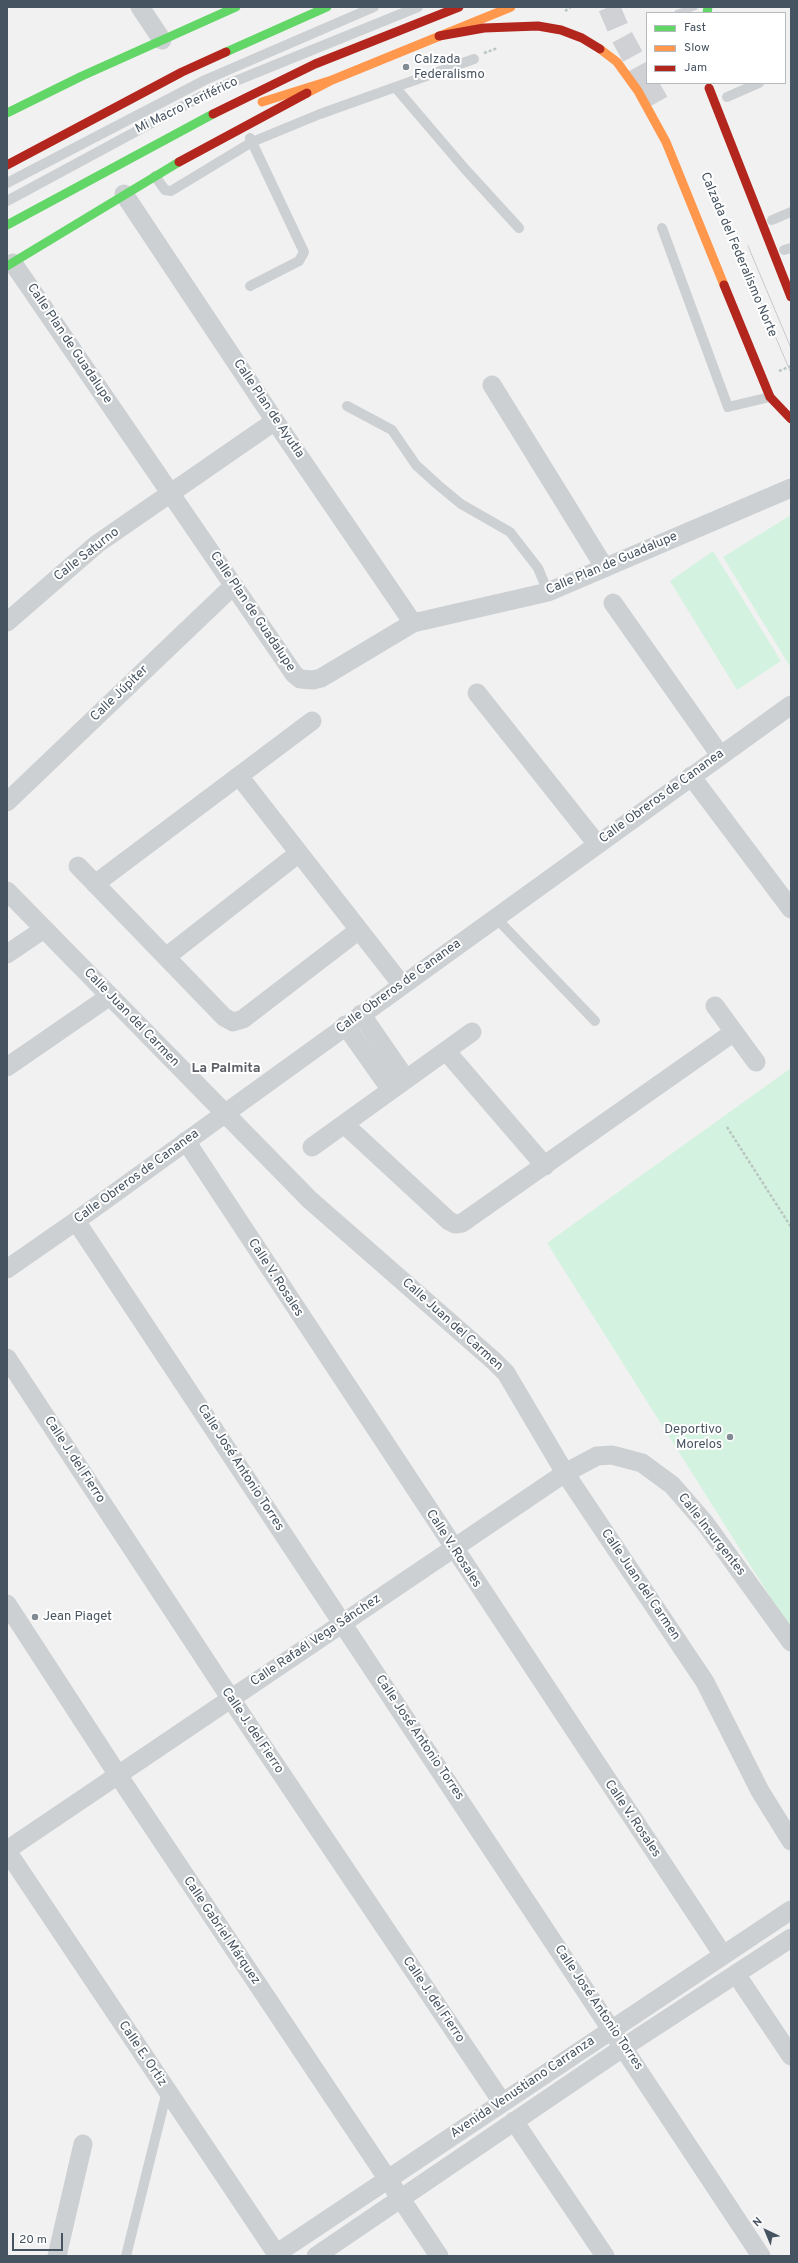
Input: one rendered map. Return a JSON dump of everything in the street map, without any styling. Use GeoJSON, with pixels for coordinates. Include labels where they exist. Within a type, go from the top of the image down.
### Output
{"type":"FeatureCollection","features":[{"type":"Feature","properties":{"kind":"main road"},"geometry":{"type":"LineString","coordinates":[[7,113],[82,76],[236,7]]}},
{"type":"Feature","properties":{"kind":"main road"},"geometry":{"type":"LineString","coordinates":[[7,165],[182,72],[327,7]]}},
{"type":"Feature","properties":{"kind":"main road"},"geometry":{"type":"LineString","coordinates":[[7,225],[197,122],[316,64],[459,7]]}},
{"type":"Feature","properties":{"kind":"main road"},"geometry":{"type":"LineString","coordinates":[[197,122],[332,80],[511,7]]}},
{"type":"Feature","properties":{"kind":"main road"},"geometry":{"type":"LineString","coordinates":[[439,36],[503,27],[546,27],[582,38],[605,52],[617,62],[638,91],[666,142],[770,397],[791,418]]}},
{"type":"Feature","properties":{"kind":"main road"},"geometry":{"type":"LineString","coordinates":[[10,264],[155,176],[332,80]]}},
{"type":"Feature","properties":{"kind":"main road"},"geometry":{"type":"LineString","coordinates":[[709,88],[791,297]]}},
{"type":"Feature","properties":{"kind":"main road","name":"Calzada del Federalismo Norte"},"geometry":{"type":"LineString","coordinates":[[670,130],[698,194]]}},
{"type":"Feature","properties":{"kind":"main road"},"geometry":{"type":"LineString","coordinates":[[771,216],[777,232]]}},
{"type":"Feature","properties":{"kind":"main road"},"geometry":{"type":"LineString","coordinates":[[786,247],[789,260]]}},
{"type":"Feature","properties":{"kind":"main road"},"geometry":{"type":"LineString","coordinates":[[786,401],[791,413]]}},
{"type":"Feature","properties":{"kind":"street"},"geometry":{"type":"LineString","coordinates":[[140,7],[162,40]]}},
{"type":"Feature","properties":{"kind":"street","name":"Calle Plan de Ayutla"},"geometry":{"type":"LineString","coordinates":[[124,194],[275,421],[413,623]]}},
{"type":"Feature","properties":{"kind":"street","name":"Calle Plan de Guadalupe"},"geometry":{"type":"LineString","coordinates":[[10,264],[172,494],[294,674],[306,680],[321,678],[413,623],[548,592],[791,488]]}},
{"type":"Feature","properties":{"kind":"street"},"geometry":{"type":"LineString","coordinates":[[492,385],[605,568]]}},
{"type":"Feature","properties":{"kind":"street","name":"Calle Saturno"},"geometry":{"type":"LineString","coordinates":[[7,622],[97,544],[172,494],[275,421]]}},
{"type":"Feature","properties":{"kind":"street","name":"Calle Júpiter"},"geometry":{"type":"LineString","coordinates":[[7,802],[233,586]]}},
{"type":"Feature","properties":{"kind":"street"},"geometry":{"type":"LineString","coordinates":[[613,603],[720,755]]}},
{"type":"Feature","properties":{"kind":"street"},"geometry":{"type":"LineString","coordinates":[[477,693],[597,844]]}},
{"type":"Feature","properties":{"kind":"street","name":"Calle Obreros de Cananea"},"geometry":{"type":"LineString","coordinates":[[7,1269],[76,1221],[495,917],[791,705]]}},
{"type":"Feature","properties":{"kind":"street"},"geometry":{"type":"LineString","coordinates":[[95,884],[312,721]]}},
{"type":"Feature","properties":{"kind":"street"},"geometry":{"type":"LineString","coordinates":[[239,776],[402,985]]}},
{"type":"Feature","properties":{"kind":"street"},"geometry":{"type":"LineString","coordinates":[[691,776],[791,909]]}},
{"type":"Feature","properties":{"kind":"street"},"geometry":{"type":"LineString","coordinates":[[166,957],[299,853]]}},
{"type":"Feature","properties":{"kind":"street"},"geometry":{"type":"LineString","coordinates":[[78,866],[224,1017],[233,1022],[243,1019],[359,930]]}},
{"type":"Feature","properties":{"kind":"street","name":"Calle Juan del Carmen"},"geometry":{"type":"LineString","coordinates":[[7,891],[310,1200],[506,1373],[565,1473],[705,1682],[760,1791],[791,1841]]}},
{"type":"Feature","properties":{"kind":"street"},"geometry":{"type":"LineString","coordinates":[[7,954],[44,929]]}},
{"type":"Feature","properties":{"kind":"street"},"geometry":{"type":"LineString","coordinates":[[7,1067],[110,996]]}},
{"type":"Feature","properties":{"kind":"street"},"geometry":{"type":"LineString","coordinates":[[715,1006],[756,1062]]}},
{"type":"Feature","properties":{"kind":"street"},"geometry":{"type":"LineString","coordinates":[[361,1014],[399,1085]]}},
{"type":"Feature","properties":{"kind":"street"},"geometry":{"type":"LineString","coordinates":[[345,1026],[399,1085]]}},
{"type":"Feature","properties":{"kind":"street"},"geometry":{"type":"LineString","coordinates":[[312,1147],[472,1032]]}},
{"type":"Feature","properties":{"kind":"street"},"geometry":{"type":"LineString","coordinates":[[344,1124],[450,1222],[455,1224],[462,1223],[734,1032]]}},
{"type":"Feature","properties":{"kind":"street"},"geometry":{"type":"LineString","coordinates":[[446,1050],[545,1166]]}},
{"type":"Feature","properties":{"kind":"street","name":"Calle V. Rosales"},"geometry":{"type":"LineString","coordinates":[[186,1141],[453,1549],[723,1955]]}},
{"type":"Feature","properties":{"kind":"street","name":"Calle José Antonio Torres"},"geometry":{"type":"LineString","coordinates":[[76,1221],[612,2028],[761,2256]]}},
{"type":"Feature","properties":{"kind":"street","name":"Calle J. del Fierro"},"geometry":{"type":"LineString","coordinates":[[7,1358],[231,1699],[502,2102]]}},
{"type":"Feature","properties":{"kind":"street","name":"Calle Insurgentes"},"geometry":{"type":"LineString","coordinates":[[565,1473],[597,1456],[612,1455],[642,1463],[655,1472],[689,1504],[791,1642]]}},
{"type":"Feature","properties":{"kind":"street","name":"Calle Rafaél Vega Sánchez"},"geometry":{"type":"LineString","coordinates":[[7,1851],[565,1473]]}},
{"type":"Feature","properties":{"kind":"street","name":"Calle Gabriel Márquez"},"geometry":{"type":"LineString","coordinates":[[7,1604],[118,1775],[439,2256]]}},
{"type":"Feature","properties":{"kind":"street","name":"Calle E. Ortiz"},"geometry":{"type":"LineString","coordinates":[[7,1851],[277,2255]]}},
{"type":"Feature","properties":{"kind":"street","name":"Avenida Venustiano Carranza"},"geometry":{"type":"LineString","coordinates":[[277,2255],[612,2028],[791,1910]]}},
{"type":"Feature","properties":{"kind":"street","name":"Avenida Venustiano Carranza"},"geometry":{"type":"LineString","coordinates":[[316,2256],[624,2047],[791,1938]]}},
{"type":"Feature","properties":{"kind":"street"},"geometry":{"type":"LineString","coordinates":[[736,1974],[791,2056]]}},
{"type":"Feature","properties":{"kind":"street"},"geometry":{"type":"LineString","coordinates":[[514,2121],[605,2256]]}},
{"type":"Feature","properties":{"kind":"street"},"geometry":{"type":"LineString","coordinates":[[57,2256],[83,2144]]}},
{"type":"Feature","properties":{"kind":"lane","name":"Mi Macro Periférico"},"geometry":{"type":"LineString","coordinates":[[7,183],[205,80],[374,7]]}},
{"type":"Feature","properties":{"kind":"lane","name":"Mi Macro Periférico"},"geometry":{"type":"LineString","coordinates":[[7,201],[211,91],[418,7]]}},
{"type":"Feature","properties":{"kind":"lane"},"geometry":{"type":"LineString","coordinates":[[155,176],[165,190],[171,191],[252,142],[320,114],[474,59]]}},
{"type":"Feature","properties":{"kind":"lane"},"geometry":{"type":"LineString","coordinates":[[727,97],[757,84]]}},
{"type":"Feature","properties":{"kind":"lane"},"geometry":{"type":"LineString","coordinates":[[395,87],[465,169],[519,228]]}},
{"type":"Feature","properties":{"kind":"lane"},"geometry":{"type":"LineString","coordinates":[[244,127],[304,252],[299,261],[250,286]]}},
{"type":"Feature","properties":{"kind":"lane"},"geometry":{"type":"LineString","coordinates":[[771,216],[791,212]]}},
{"type":"Feature","properties":{"kind":"lane"},"geometry":{"type":"LineString","coordinates":[[662,228],[728,407],[770,397]]}},
{"type":"Feature","properties":{"kind":"lane"},"geometry":{"type":"LineString","coordinates":[[348,406],[392,430],[416,466],[462,504],[510,532],[538,568],[548,592]]}},
{"type":"Feature","properties":{"kind":"lane"},"geometry":{"type":"LineString","coordinates":[[495,917],[595,1021]]}},
{"type":"Feature","properties":{"kind":"lane"},"geometry":{"type":"LineString","coordinates":[[126,2256],[167,2091]]}},
{"type":"Feature","properties":{"kind":"path"},"geometry":{"type":"LineString","coordinates":[[727,1127],[791,1227]]}},
{"type":"Feature","properties":{"kind":"green space"},"geometry":{"type":"Polygon","coordinates":[[[791,515],[791,668],[723,557],[791,515]]]}},
{"type":"Feature","properties":{"kind":"green space"},"geometry":{"type":"Polygon","coordinates":[[[713,551],[781,661],[737,690],[670,581],[713,551]]]}},
{"type":"Feature","properties":{"kind":"green space","name":"Deportivo Morelos"},"geometry":{"type":"Polygon","coordinates":[[[791,1068],[791,1630],[547,1243],[791,1068]]]}},
{"type":"Feature","properties":{"kind":"tunnel"},"geometry":{"type":"LineString","coordinates":[[609,7],[621,35],[646,81]]}},
{"type":"Feature","properties":{"kind":"tunnel"},"geometry":{"type":"LineString","coordinates":[[685,7],[687,12]]}},
{"type":"Feature","properties":{"kind":"tunnel"},"geometry":{"type":"LineString","coordinates":[[648,84],[661,108]]}},
{"type":"Feature","properties":{"kind":"tram line"},"geometry":{"type":"LineString","coordinates":[[748,246],[791,348]]}},
{"type":"Feature","properties":{"kind":"tram line"},"geometry":{"type":"LineString","coordinates":[[739,251],[791,373]]}},
{"type":"Feature","properties":{"kind":"traffic: fast"},"geometry":{"type":"LineString","coordinates":[[7,113],[82,76],[236,7]]}},
{"type":"Feature","properties":{"kind":"traffic: fast"},"geometry":{"type":"LineString","coordinates":[[226,52],[327,7]]}},
{"type":"Feature","properties":{"kind":"traffic: fast"},"geometry":{"type":"LineString","coordinates":[[707,12],[708,7]]}},
{"type":"Feature","properties":{"kind":"traffic: fast"},"geometry":{"type":"LineString","coordinates":[[7,225],[213,114]]}},
{"type":"Feature","properties":{"kind":"traffic: fast"},"geometry":{"type":"LineString","coordinates":[[7,266],[179,162]]}},
{"type":"Feature","properties":{"kind":"traffic: slow"},"geometry":{"type":"LineString","coordinates":[[307,93],[332,80],[511,7]]}},
{"type":"Feature","properties":{"kind":"traffic: slow"},"geometry":{"type":"LineString","coordinates":[[600,49],[617,62],[638,91],[666,142],[724,285]]}},
{"type":"Feature","properties":{"kind":"traffic: slow"},"geometry":{"type":"LineString","coordinates":[[262,102],[332,80]]}},
{"type":"Feature","properties":{"kind":"traffic: jam"},"geometry":{"type":"LineString","coordinates":[[213,114],[315,64],[459,7]]}},
{"type":"Feature","properties":{"kind":"traffic: jam"},"geometry":{"type":"LineString","coordinates":[[439,36],[484,28],[538,26],[561,30],[582,38],[600,49]]}},
{"type":"Feature","properties":{"kind":"traffic: jam"},"geometry":{"type":"LineString","coordinates":[[7,165],[182,72],[226,52]]}},
{"type":"Feature","properties":{"kind":"traffic: jam"},"geometry":{"type":"LineString","coordinates":[[709,88],[791,297]]}},
{"type":"Feature","properties":{"kind":"traffic: jam"},"geometry":{"type":"LineString","coordinates":[[179,162],[307,93]]}},
{"type":"Feature","properties":{"kind":"traffic: jam"},"geometry":{"type":"LineString","coordinates":[[724,285],[770,397],[791,419]]}},
{"type":"Feature","properties":{"kind":"place","name":"Calzada Federalismo"},"geometry":{"type":"Point","coordinates":[406,67]}},
{"type":"Feature","properties":{"kind":"place","name":"Deportivo Morelos"},"geometry":{"type":"Point","coordinates":[730,1437]}},
{"type":"Feature","properties":{"kind":"place","name":"Jean Piaget"},"geometry":{"type":"Point","coordinates":[35,1617]}},
{"type":"Feature","properties":{"kind":"district","name":"La Palmita"},"geometry":{"type":"Point","coordinates":[226,1069]}}]}
